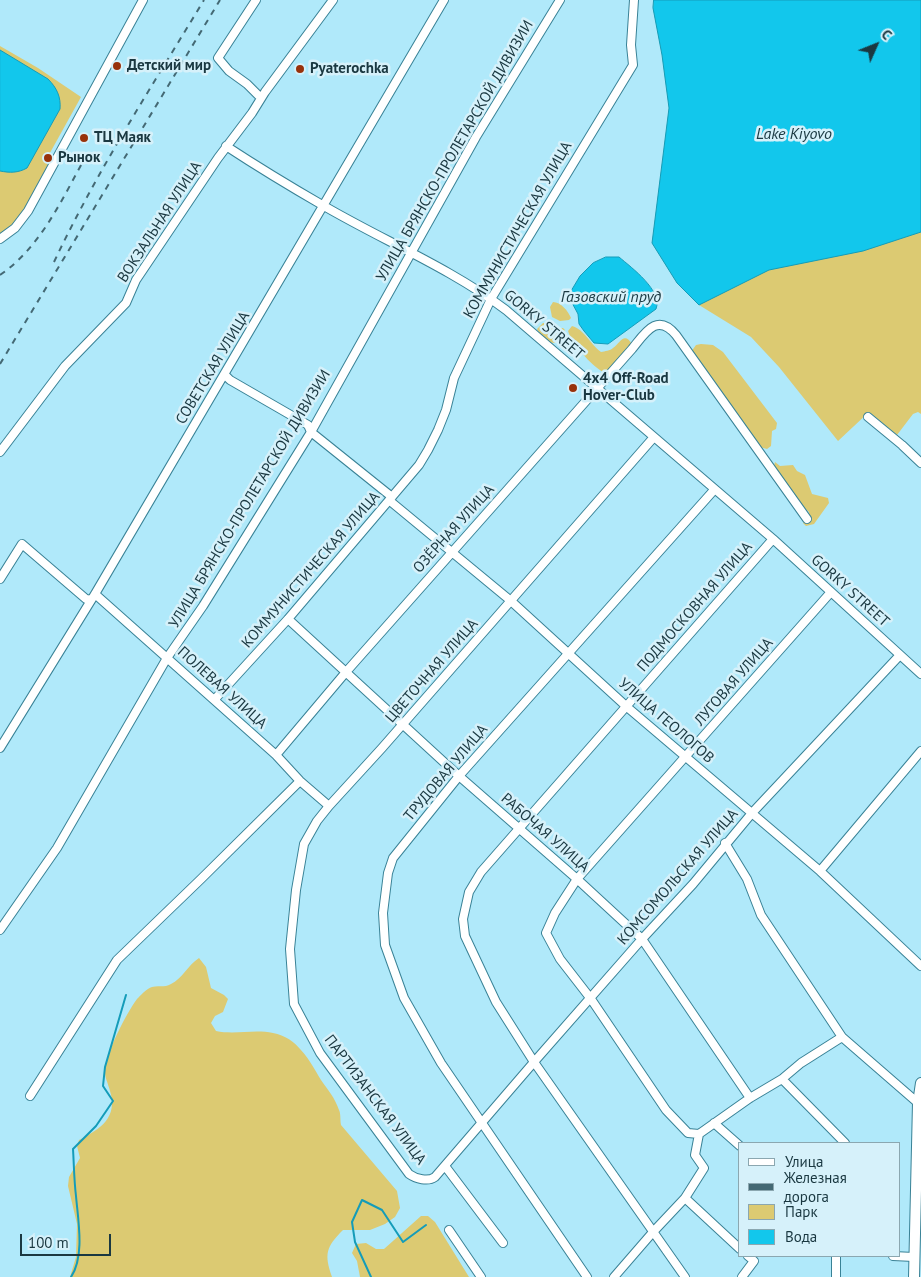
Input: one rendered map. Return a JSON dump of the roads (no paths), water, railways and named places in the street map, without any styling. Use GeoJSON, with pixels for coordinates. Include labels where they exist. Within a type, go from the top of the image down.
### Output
{"type":"FeatureCollection","features":[{"type":"Feature","properties":{"kind":"main road"},"geometry":{"type":"LineString","coordinates":[[914,1277],[918,1103],[921,1083]]}},
{"type":"Feature","properties":{"kind":"street"},"geometry":{"type":"LineString","coordinates":[[0,239],[16,228],[28,210],[143,0]]}},
{"type":"Feature","properties":{"kind":"street"},"geometry":{"type":"LineString","coordinates":[[256,0],[218,58],[229,71],[247,84],[261,98]]}},
{"type":"Feature","properties":{"kind":"street","name":"ВОКЗАЛЬНАЯ УЛИЦА"},"geometry":{"type":"LineString","coordinates":[[0,452],[65,366],[126,303],[136,280],[226,146],[333,0]]}},
{"type":"Feature","properties":{"kind":"street","name":"СОВЕТСКАЯ УЛИЦА"},"geometry":{"type":"LineString","coordinates":[[0,748],[93,597],[225,375],[444,0]]}},
{"type":"Feature","properties":{"kind":"street","name":"УЛИЦА БРЯНСКО-ПРОЛЕТАРСКОЙ ДИВИЗИИ"},"geometry":{"type":"LineString","coordinates":[[0,930],[57,848],[167,658],[202,606],[311,432],[476,137],[560,0]]}},
{"type":"Feature","properties":{"kind":"street","name":"КОММУНИСТИЧЕСКАЯ УЛИЦА"},"geometry":{"type":"LineString","coordinates":[[215,700],[288,619],[391,499],[419,465],[428,450],[446,410],[454,378],[491,299],[633,65],[631,45],[634,0]]}},
{"type":"Feature","properties":{"kind":"street","name":"GORKY STREET"},"geometry":{"type":"LineString","coordinates":[[226,146],[324,206],[491,299],[773,539],[921,674]]}},
{"type":"Feature","properties":{"kind":"street","name":"ОЗЁРНАЯ УЛИЦА"},"geometry":{"type":"LineString","coordinates":[[276,755],[346,672],[644,335],[656,324],[665,324],[670,327],[807,519]]}},
{"type":"Feature","properties":{"kind":"street","name":"УЛИЦА ГЕОЛОГОВ"},"geometry":{"type":"LineString","coordinates":[[225,375],[230,380],[308,425],[311,432],[511,601],[628,707],[820,871],[921,966]]}},
{"type":"Feature","properties":{"kind":"street"},"geometry":{"type":"LineString","coordinates":[[868,417],[921,463]]}},
{"type":"Feature","properties":{"kind":"street","name":"ЦВЕТОЧНАЯ УЛИЦА"},"geometry":{"type":"LineString","coordinates":[[290,950],[296,890],[304,844],[317,821],[654,437]]}},
{"type":"Feature","properties":{"kind":"street","name":"ТРУДОВАЯ УЛИЦА"},"geometry":{"type":"LineString","coordinates":[[587,1277],[441,1063],[404,998],[385,945],[383,913],[388,873],[393,858],[459,776],[714,490]]}},
{"type":"Feature","properties":{"kind":"street","name":"ПОДМОСКОВНАЯ УЛИЦА"},"geometry":{"type":"LineString","coordinates":[[685,1277],[534,1062],[496,1002],[465,936],[463,919],[469,892],[481,872],[628,707],[773,539]]}},
{"type":"Feature","properties":{"kind":"street","name":"ПОЛЕВАЯ УЛИЦА"},"geometry":{"type":"LineString","coordinates":[[0,579],[22,544],[86,599],[93,597],[167,658],[276,755],[329,806]]}},
{"type":"Feature","properties":{"kind":"street","name":"ЛУГОВАЯ УЛИЦА"},"geometry":{"type":"LineString","coordinates":[[591,999],[560,959],[546,933],[555,913],[578,879],[831,592]]}},
{"type":"Feature","properties":{"kind":"street","name":"РАБОЧАЯ УЛИЦА"},"geometry":{"type":"LineString","coordinates":[[288,619],[459,776],[578,879],[642,939],[750,1098]]}},
{"type":"Feature","properties":{"kind":"street","name":"КОМСОМОЛЬСКАЯ УЛИЦА"},"geometry":{"type":"LineString","coordinates":[[482,1121],[642,939],[693,884],[725,843],[900,655]]}},
{"type":"Feature","properties":{"kind":"street"},"geometry":{"type":"LineString","coordinates":[[820,871],[921,751]]}},
{"type":"Feature","properties":{"kind":"street"},"geometry":{"type":"LineString","coordinates":[[30,1096],[117,960],[300,780]]}},
{"type":"Feature","properties":{"kind":"street"},"geometry":{"type":"LineString","coordinates":[[725,843],[746,879],[761,915],[842,1037],[918,1103]]}},
{"type":"Feature","properties":{"kind":"street","name":"ПАРТИЗАНСКАЯ УЛИЦА"},"geometry":{"type":"LineString","coordinates":[[290,950],[294,1004],[320,1053],[409,1174],[413,1177],[430,1180],[436,1177],[482,1121]]}},
{"type":"Feature","properties":{"kind":"street"},"geometry":{"type":"LineString","coordinates":[[591,999],[666,1110],[688,1133],[699,1134],[842,1037]]}},
{"type":"Feature","properties":{"kind":"street"},"geometry":{"type":"LineString","coordinates":[[782,1079],[844,1142]]}},
{"type":"Feature","properties":{"kind":"street"},"geometry":{"type":"LineString","coordinates":[[714,1123],[738,1144]]}},
{"type":"Feature","properties":{"kind":"street"},"geometry":{"type":"LineString","coordinates":[[614,1277],[685,1198],[704,1168],[695,1155],[699,1134]]}},
{"type":"Feature","properties":{"kind":"street"},"geometry":{"type":"LineString","coordinates":[[445,1166],[503,1243]]}},
{"type":"Feature","properties":{"kind":"street"},"geometry":{"type":"LineString","coordinates":[[685,1198],[738,1246]]}},
{"type":"Feature","properties":{"kind":"street"},"geometry":{"type":"LineString","coordinates":[[449,1230],[481,1277]]}},
{"type":"Feature","properties":{"kind":"street"},"geometry":{"type":"LineString","coordinates":[[901,1256],[914,1257]]}},
{"type":"Feature","properties":{"kind":"street"},"geometry":{"type":"LineString","coordinates":[[836,1257],[836,1277]]}},
{"type":"Feature","properties":{"kind":"street"},"geometry":{"type":"LineString","coordinates":[[742,1277],[751,1259]]}},
{"type":"Feature","properties":{"kind":"water","name":"Lake Kiyovo"},"geometry":{"type":"Polygon","coordinates":[[[654,0],[921,0],[921,232],[863,251],[769,270],[699,305],[677,283],[652,243],[669,108],[653,8],[654,0]]]}},
{"type":"Feature","properties":{"kind":"water"},"geometry":{"type":"Polygon","coordinates":[[[0,50],[48,79],[56,89],[60,101],[60,109],[27,168],[14,172],[0,171],[0,50]]]}},
{"type":"Feature","properties":{"kind":"water","name":"Газовский пруд"},"geometry":{"type":"Polygon","coordinates":[[[606,257],[619,257],[631,267],[651,288],[657,302],[656,309],[608,344],[594,343],[579,324],[578,314],[570,299],[571,291],[580,276],[593,263],[606,257]]]}},
{"type":"Feature","properties":{"kind":"waterway"},"geometry":{"type":"LineString","coordinates":[[71,1277],[78,1259],[80,1238],[73,1149],[96,1126],[113,1101],[103,1086],[105,1067],[126,995]]}},
{"type":"Feature","properties":{"kind":"waterway"},"geometry":{"type":"LineString","coordinates":[[371,1277],[355,1242],[352,1222],[362,1200],[382,1210],[403,1242],[426,1225]]}},
{"type":"Feature","properties":{"kind":"railway"},"geometry":{"type":"LineString","coordinates":[[54,262],[88,195],[204,0]]}},
{"type":"Feature","properties":{"kind":"railway"},"geometry":{"type":"LineString","coordinates":[[0,364],[220,0]]}},
{"type":"Feature","properties":{"kind":"railway"},"geometry":{"type":"LineString","coordinates":[[0,275],[14,264],[39,236],[59,205],[86,156]]}},
{"type":"Feature","properties":{"kind":"place","name":"Детский мир"},"geometry":{"type":"Point","coordinates":[117,66]}},
{"type":"Feature","properties":{"kind":"place","name":"Pyaterochka"},"geometry":{"type":"Point","coordinates":[300,69]}},
{"type":"Feature","properties":{"kind":"place","name":"ТЦ Маяк"},"geometry":{"type":"Point","coordinates":[84,138]}},
{"type":"Feature","properties":{"kind":"place","name":"Рынок"},"geometry":{"type":"Point","coordinates":[48,158]}},
{"type":"Feature","properties":{"kind":"place","name":"4x4 Off-Road Hover-Club"},"geometry":{"type":"Point","coordinates":[573,388]}}]}
